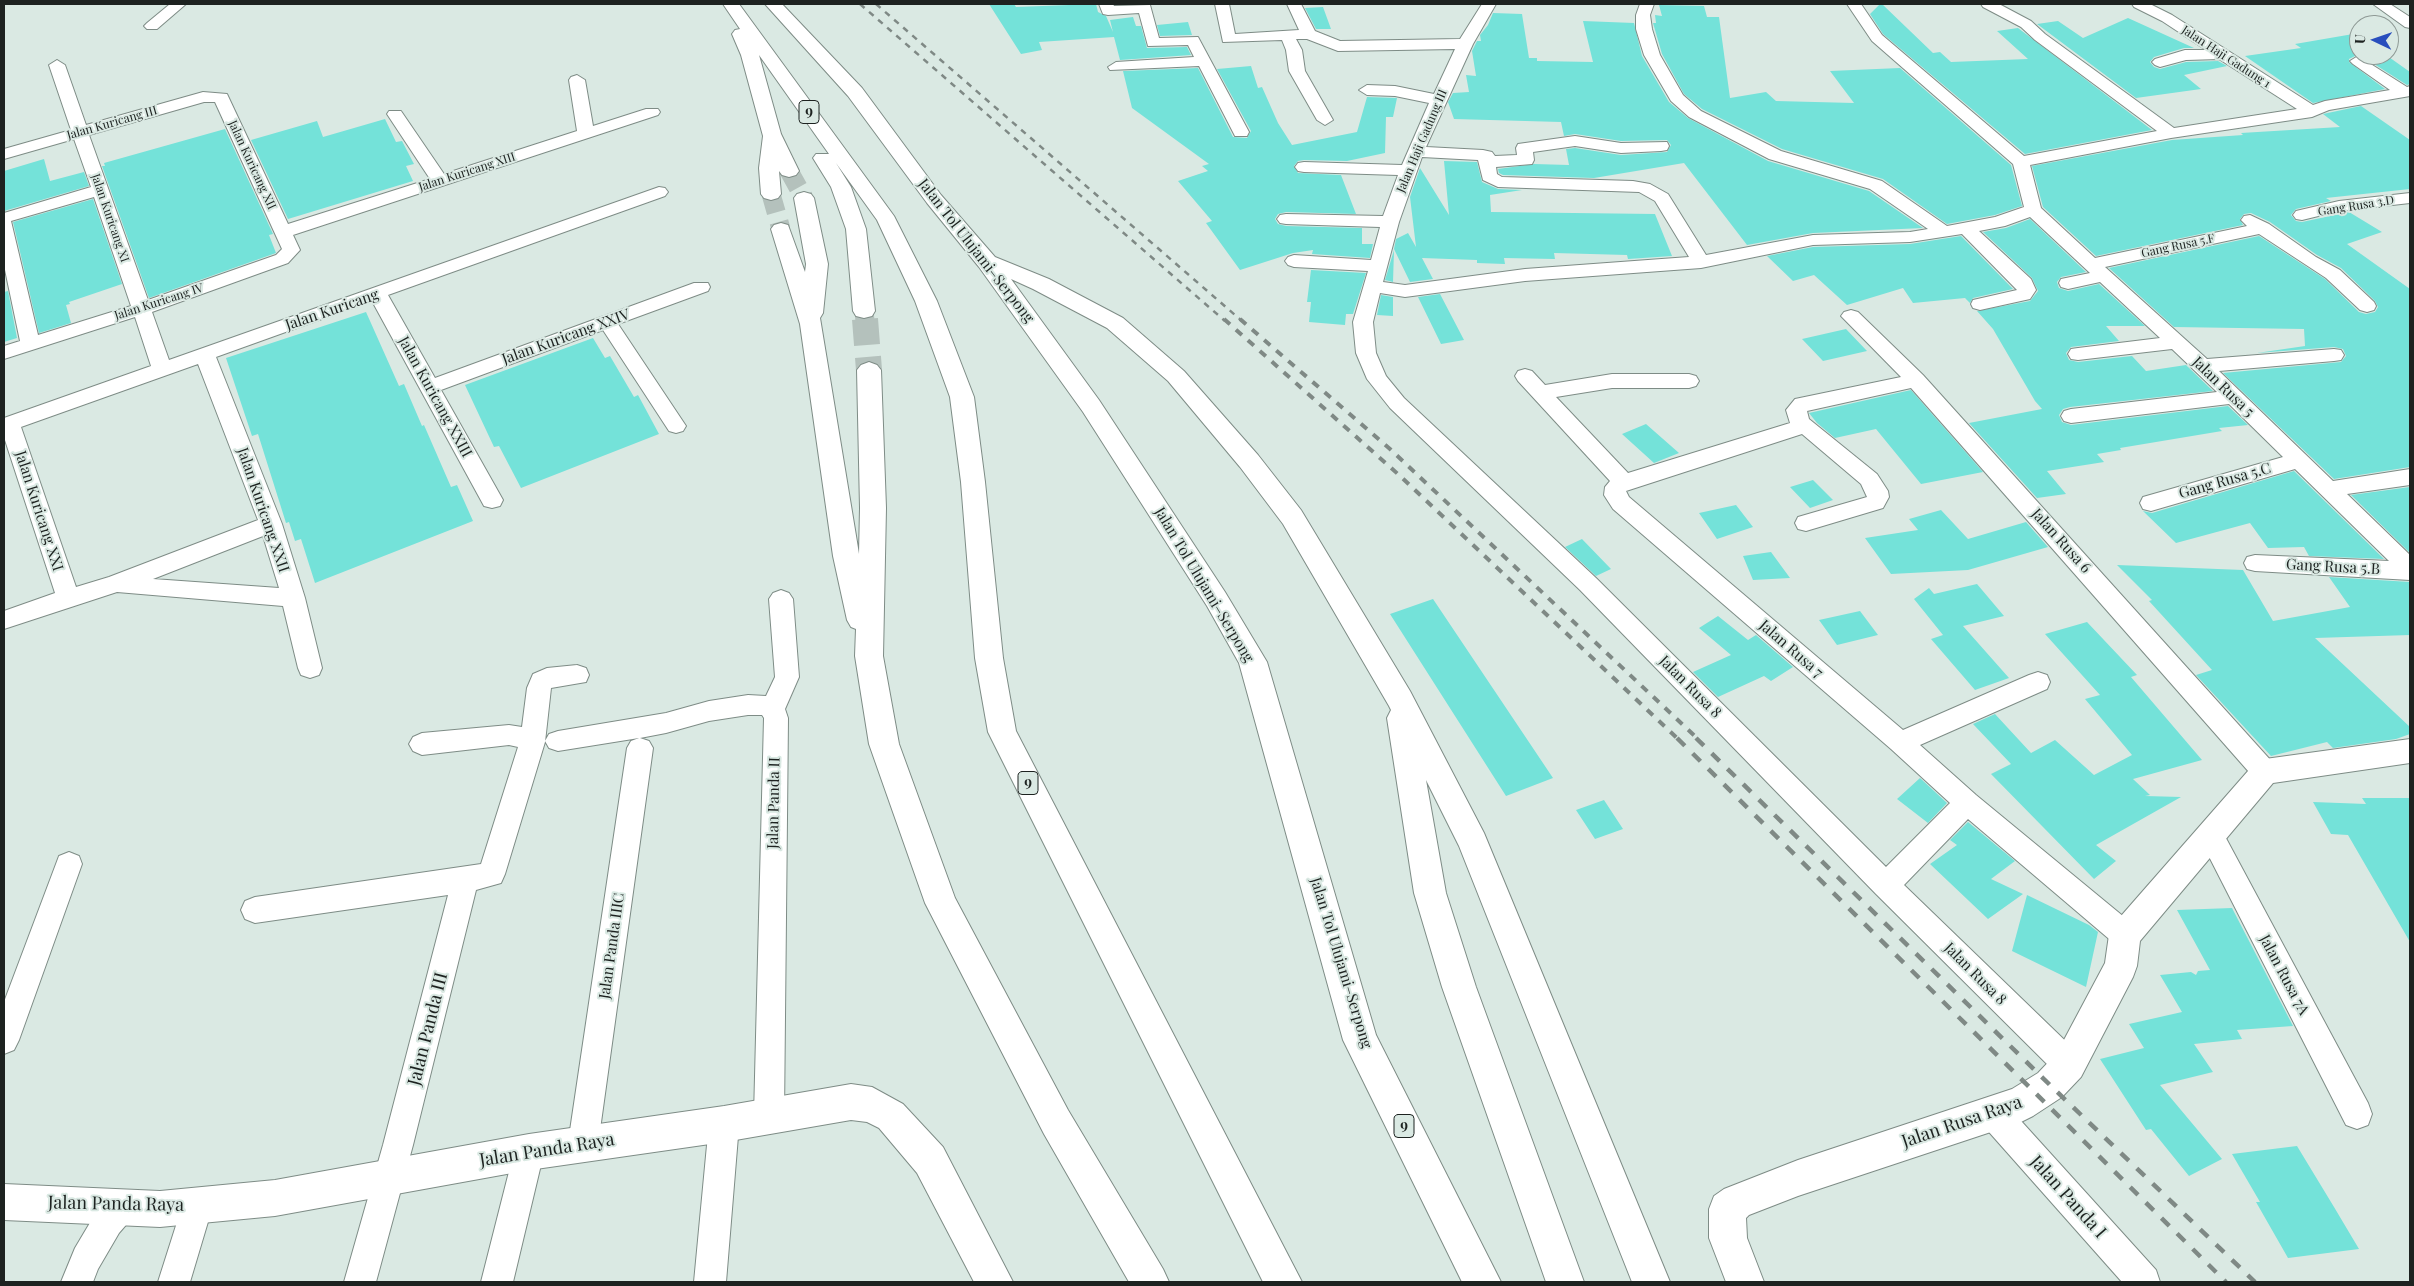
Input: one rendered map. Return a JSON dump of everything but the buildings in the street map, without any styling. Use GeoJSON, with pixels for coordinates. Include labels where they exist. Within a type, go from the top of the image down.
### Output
{"type":"FeatureCollection","features":[{"type":"Feature","properties":{"kind":"main road"},"geometry":{"type":"LineString","coordinates":[[729,4],[750,55],[771,134],[789,172]]}},
{"type":"Feature","properties":{"kind":"main road","name":"9"},"geometry":{"type":"LineString","coordinates":[[729,4],[887,220],[926,301],[962,397],[973,482],[989,658],[1002,732],[1283,1282]]}},
{"type":"Feature","properties":{"kind":"main road","name":"Jalan Tol Ulujami–Serpong"},"geometry":{"type":"LineString","coordinates":[[773,4],[855,92],[934,199],[987,262],[1087,400],[1216,599],[1253,662],[1360,1040],[1482,1282]]}},
{"type":"Feature","properties":{"kind":"main road"},"geometry":{"type":"LineString","coordinates":[[750,55],[800,121],[841,187],[856,229],[864,311]]}},
{"type":"Feature","properties":{"kind":"main road"},"geometry":{"type":"LineString","coordinates":[[771,134],[769,168],[771,194]]}},
{"type":"Feature","properties":{"kind":"main road"},"geometry":{"type":"LineString","coordinates":[[804,198],[817,264],[811,324]]}},
{"type":"Feature","properties":{"kind":"main road"},"geometry":{"type":"LineString","coordinates":[[781,229],[811,324],[846,556],[869,656],[884,744],[941,904],[1056,1122],[1150,1282]]}},
{"type":"Feature","properties":{"kind":"main road"},"geometry":{"type":"LineString","coordinates":[[987,262],[1041,284],[1115,322],[1176,376],[1250,461],[1292,517],[1400,699],[1473,843],[1651,1282]]}},
{"type":"Feature","properties":{"kind":"main road"},"geometry":{"type":"LineString","coordinates":[[869,370],[873,508],[869,656]]}},
{"type":"Feature","properties":{"kind":"main road"},"geometry":{"type":"LineString","coordinates":[[1400,699],[1402,728],[1430,893],[1459,987],[1565,1282]]}},
{"type":"Feature","properties":{"kind":"main road"},"geometry":{"type":"LineString","coordinates":[[2125,935],[2210,835],[2239,805],[2265,772],[2410,752]]}},
{"type":"Feature","properties":{"kind":"main road","name":"Jalan Rusa Raya"},"geometry":{"type":"LineString","coordinates":[[1745,1282],[1728,1238],[1727,1209],[1737,1202],[1798,1178],[1992,1112],[2021,1104],[2050,1085],[2069,1065],[2121,966],[2125,935]]}},
{"type":"Feature","properties":{"kind":"main road","name":"Jalan Panda Raya"},"geometry":{"type":"LineString","coordinates":[[4,1202],[160,1209],[275,1198],[529,1152],[724,1124],[851,1102],[872,1105],[891,1116],[930,1160],[994,1282]]}},
{"type":"Feature","properties":{"kind":"street"},"geometry":{"type":"LineString","coordinates":[[152,26],[179,4]]}},
{"type":"Feature","properties":{"kind":"street"},"geometry":{"type":"LineString","coordinates":[[1106,4],[1108,11],[1146,8],[1153,43],[1309,34],[1338,46],[1465,44]]}},
{"type":"Feature","properties":{"kind":"street"},"geometry":{"type":"LineString","coordinates":[[1222,4],[1232,38]]}},
{"type":"Feature","properties":{"kind":"street"},"geometry":{"type":"LineString","coordinates":[[1294,4],[1309,34]]}},
{"type":"Feature","properties":{"kind":"street","name":"Jalan Haji Gadung III"},"geometry":{"type":"LineString","coordinates":[[1374,286],[1390,222],[1408,170],[1465,44],[1489,4]]}},
{"type":"Feature","properties":{"kind":"street"},"geometry":{"type":"LineString","coordinates":[[1647,4],[1643,15],[1644,29],[1652,55],[1677,98],[1695,114],[1775,155],[1876,185],[1943,231]]}},
{"type":"Feature","properties":{"kind":"street"},"geometry":{"type":"LineString","coordinates":[[1374,286],[1405,291],[1525,275],[1701,262],[1813,240],[1910,237],[1999,222],[2033,210],[2021,162],[1877,38],[1854,4]]}},
{"type":"Feature","properties":{"kind":"street"},"geometry":{"type":"LineString","coordinates":[[1988,4],[2026,24],[2040,38],[2171,133]]}},
{"type":"Feature","properties":{"kind":"street","name":"Jalan Haji Gadung 1"},"geometry":{"type":"LineString","coordinates":[[2139,4],[2167,18],[2312,112]]}},
{"type":"Feature","properties":{"kind":"street"},"geometry":{"type":"LineString","coordinates":[[2380,4],[2410,24]]}},
{"type":"Feature","properties":{"kind":"street"},"geometry":{"type":"LineString","coordinates":[[1287,36],[1294,50],[1297,71],[1325,120]]}},
{"type":"Feature","properties":{"kind":"street"},"geometry":{"type":"LineString","coordinates":[[1193,40],[1241,132]]}},
{"type":"Feature","properties":{"kind":"street"},"geometry":{"type":"LineString","coordinates":[[2160,62],[2185,56],[2223,54]]}},
{"type":"Feature","properties":{"kind":"street"},"geometry":{"type":"LineString","coordinates":[[1116,67],[1203,61]]}},
{"type":"Feature","properties":{"kind":"street","name":"Jalan Kuricang XI"},"geometry":{"type":"LineString","coordinates":[[58,65],[79,133],[101,190],[163,371]]}},
{"type":"Feature","properties":{"kind":"street"},"geometry":{"type":"LineString","coordinates":[[2364,65],[2407,92]]}},
{"type":"Feature","properties":{"kind":"street"},"geometry":{"type":"LineString","coordinates":[[577,80],[586,133]]}},
{"type":"Feature","properties":{"kind":"street"},"geometry":{"type":"LineString","coordinates":[[1367,90],[1395,91],[1439,100]]}},
{"type":"Feature","properties":{"kind":"street"},"geometry":{"type":"LineString","coordinates":[[2021,162],[2171,133],[2312,112],[2325,106],[2407,92]]}},
{"type":"Feature","properties":{"kind":"street","name":"Jalan Kuricang III"},"geometry":{"type":"LineString","coordinates":[[4,154],[203,97],[221,97]]}},
{"type":"Feature","properties":{"kind":"street","name":"Jalan Kuricang XII"},"geometry":{"type":"LineString","coordinates":[[221,97],[283,232]]}},
{"type":"Feature","properties":{"kind":"street","name":"Jalan Kuricang XIII"},"geometry":{"type":"LineString","coordinates":[[283,232],[652,112]]}},
{"type":"Feature","properties":{"kind":"street"},"geometry":{"type":"LineString","coordinates":[[395,114],[440,181]]}},
{"type":"Feature","properties":{"kind":"street"},"geometry":{"type":"LineString","coordinates":[[1486,162],[1526,160],[1524,148],[1574,141],[1621,148],[1661,146]]}},
{"type":"Feature","properties":{"kind":"street"},"geometry":{"type":"LineString","coordinates":[[1417,152],[1478,154],[1486,156],[1489,176],[1498,182],[1633,186],[1655,192],[1662,198],[1701,262]]}},
{"type":"Feature","properties":{"kind":"street"},"geometry":{"type":"LineString","coordinates":[[1304,167],[1408,170]]}},
{"type":"Feature","properties":{"kind":"street"},"geometry":{"type":"LineString","coordinates":[[4,218],[101,190]]}},
{"type":"Feature","properties":{"kind":"street","name":"Jalan Kuricang"},"geometry":{"type":"LineString","coordinates":[[7,425],[163,371],[659,192]]}},
{"type":"Feature","properties":{"kind":"street","name":"Gang Rusa 3.D"},"geometry":{"type":"LineString","coordinates":[[2302,215],[2348,205],[2410,198]]}},
{"type":"Feature","properties":{"kind":"street","name":"Jalan Rusa 5"},"geometry":{"type":"LineString","coordinates":[[2033,210],[2202,366],[2410,569]]}},
{"type":"Feature","properties":{"kind":"street"},"geometry":{"type":"LineString","coordinates":[[2244,217],[2305,258],[2333,274],[2367,306]]}},
{"type":"Feature","properties":{"kind":"street"},"geometry":{"type":"LineString","coordinates":[[1286,219],[1390,222]]}},
{"type":"Feature","properties":{"kind":"street"},"geometry":{"type":"LineString","coordinates":[[4,224],[30,344]]}},
{"type":"Feature","properties":{"kind":"street"},"geometry":{"type":"LineString","coordinates":[[1966,228],[2024,283],[2027,290],[2023,294],[1980,304]]}},
{"type":"Feature","properties":{"kind":"street","name":"Gang Rusa 5.F"},"geometry":{"type":"LineString","coordinates":[[2068,283],[2099,270],[2263,228]]}},
{"type":"Feature","properties":{"kind":"street","name":"Jalan Kuricang IV"},"geometry":{"type":"LineString","coordinates":[[4,353],[282,259],[291,250],[283,232]]}},
{"type":"Feature","properties":{"kind":"street"},"geometry":{"type":"LineString","coordinates":[[1294,261],[1379,266]]}},
{"type":"Feature","properties":{"kind":"street","name":"Jalan Rusa 8"},"geometry":{"type":"LineString","coordinates":[[1374,286],[1363,322],[1366,354],[1377,380],[1396,403],[1588,584],[1886,886],[2069,1065]]}},
{"type":"Feature","properties":{"kind":"street","name":"Jalan Kuricang XXIV"},"geometry":{"type":"LineString","coordinates":[[431,387],[701,287]]}},
{"type":"Feature","properties":{"kind":"street","name":"Jalan Kuricang XXIII"},"geometry":{"type":"LineString","coordinates":[[378,294],[492,500]]}},
{"type":"Feature","properties":{"kind":"street","name":"Jalan Rusa 6"},"geometry":{"type":"LineString","coordinates":[[1851,316],[1916,380],[2265,772]]}},
{"type":"Feature","properties":{"kind":"street"},"geometry":{"type":"LineString","coordinates":[[607,322],[676,426]]}},
{"type":"Feature","properties":{"kind":"street"},"geometry":{"type":"LineString","coordinates":[[2078,354],[2176,342]]}},
{"type":"Feature","properties":{"kind":"street","name":"Jalan Kuricang XXII"},"geometry":{"type":"LineString","coordinates":[[205,355],[271,524],[293,598],[310,668]]}},
{"type":"Feature","properties":{"kind":"street"},"geometry":{"type":"LineString","coordinates":[[2202,366],[2334,355]]}},
{"type":"Feature","properties":{"kind":"street"},"geometry":{"type":"LineString","coordinates":[[1525,376],[1624,482],[1805,426]]}},
{"type":"Feature","properties":{"kind":"street"},"geometry":{"type":"LineString","coordinates":[[1806,522],[1875,502],[1878,497],[1877,490],[1869,479],[1805,426],[1797,416],[1796,410],[1802,404],[1916,380]]}},
{"type":"Feature","properties":{"kind":"street"},"geometry":{"type":"LineString","coordinates":[[1541,393],[1612,381],[1689,381]]}},
{"type":"Feature","properties":{"kind":"street"},"geometry":{"type":"LineString","coordinates":[[2071,416],[2232,397]]}},
{"type":"Feature","properties":{"kind":"street","name":"Jalan Kuricang XXI"},"geometry":{"type":"LineString","coordinates":[[7,425],[68,598]]}},
{"type":"Feature","properties":{"kind":"street","name":"Gang Rusa 5.C"},"geometry":{"type":"LineString","coordinates":[[2151,503],[2299,460]]}},
{"type":"Feature","properties":{"kind":"street"},"geometry":{"type":"LineString","coordinates":[[2328,489],[2410,477]]}},
{"type":"Feature","properties":{"kind":"street","name":"Jalan Rusa 7"},"geometry":{"type":"LineString","coordinates":[[1624,482],[1616,487],[1615,495],[1621,503],[1900,742],[1967,804],[2125,935]]}},
{"type":"Feature","properties":{"kind":"street"},"geometry":{"type":"LineString","coordinates":[[4,620],[115,584],[271,524]]}},
{"type":"Feature","properties":{"kind":"street","name":"Gang Rusa 5.B"},"geometry":{"type":"LineString","coordinates":[[2255,562],[2410,569]]}},
{"type":"Feature","properties":{"kind":"street"},"geometry":{"type":"LineString","coordinates":[[115,584],[293,598]]}},
{"type":"Feature","properties":{"kind":"street"},"geometry":{"type":"LineString","coordinates":[[558,740],[666,724],[709,711],[748,704],[763,705],[773,709],[787,677],[781,599]]}},
{"type":"Feature","properties":{"kind":"street"},"geometry":{"type":"LineString","coordinates":[[255,910],[466,880],[492,874],[532,742],[537,699],[542,681],[548,678],[577,675]]}},
{"type":"Feature","properties":{"kind":"street"},"geometry":{"type":"LineString","coordinates":[[1900,742],[2038,682]]}},
{"type":"Feature","properties":{"kind":"street","name":"Jalan Panda II"},"geometry":{"type":"LineString","coordinates":[[769,1116],[776,718],[773,709]]}},
{"type":"Feature","properties":{"kind":"street"},"geometry":{"type":"LineString","coordinates":[[422,744],[509,735],[521,737],[532,742]]}},
{"type":"Feature","properties":{"kind":"street","name":"Jalan Panda IIIC"},"geometry":{"type":"LineString","coordinates":[[583,1144],[640,748]]}},
{"type":"Feature","properties":{"kind":"street"},"geometry":{"type":"LineString","coordinates":[[1886,886],[1967,804]]}},
{"type":"Feature","properties":{"kind":"street","name":"Jalan Rusa 7A"},"geometry":{"type":"LineString","coordinates":[[2210,835],[2357,1114]]}},
{"type":"Feature","properties":{"kind":"street"},"geometry":{"type":"LineString","coordinates":[[4,1040],[69,864]]}},
{"type":"Feature","properties":{"kind":"street","name":"Jalan Panda III"},"geometry":{"type":"LineString","coordinates":[[360,1282],[466,880]]}},
{"type":"Feature","properties":{"kind":"street","name":"Jalan Panda I"},"geometry":{"type":"LineString","coordinates":[[1992,1112],[2144,1282]]}},
{"type":"Feature","properties":{"kind":"street"},"geometry":{"type":"LineString","coordinates":[[710,1282],[724,1124]]}},
{"type":"Feature","properties":{"kind":"street"},"geometry":{"type":"LineString","coordinates":[[497,1282],[529,1152]]}},
{"type":"Feature","properties":{"kind":"street"},"geometry":{"type":"LineString","coordinates":[[174,1282],[197,1205]]}},
{"type":"Feature","properties":{"kind":"street"},"geometry":{"type":"LineString","coordinates":[[77,1282],[86,1259],[108,1222],[121,1207]]}},
{"type":"Feature","properties":{"kind":"tunnel"},"geometry":{"type":"LineString","coordinates":[[789,171],[804,198]]}},
{"type":"Feature","properties":{"kind":"tunnel"},"geometry":{"type":"LineString","coordinates":[[771,194],[781,229]]}},
{"type":"Feature","properties":{"kind":"tunnel"},"geometry":{"type":"LineString","coordinates":[[864,311],[865,321]]}},
{"type":"Feature","properties":{"kind":"tunnel"},"geometry":{"type":"LineString","coordinates":[[865,319],[869,370]]}},
{"type":"Feature","properties":{"kind":"railway"},"geometry":{"type":"LineString","coordinates":[[860,4],[1225,321]]}},
{"type":"Feature","properties":{"kind":"railway"},"geometry":{"type":"LineString","coordinates":[[876,4],[1242,321]]}},
{"type":"Feature","properties":{"kind":"railway"},"geometry":{"type":"LineString","coordinates":[[1224,319],[1399,475],[1678,739]]}},
{"type":"Feature","properties":{"kind":"railway"},"geometry":{"type":"LineString","coordinates":[[1240,319],[1390,449],[1698,739]]}},
{"type":"Feature","properties":{"kind":"railway"},"geometry":{"type":"LineString","coordinates":[[1677,738],[2226,1282]]}},
{"type":"Feature","properties":{"kind":"railway"},"geometry":{"type":"LineString","coordinates":[[1696,738],[2050,1085],[2255,1282]]}}]}
